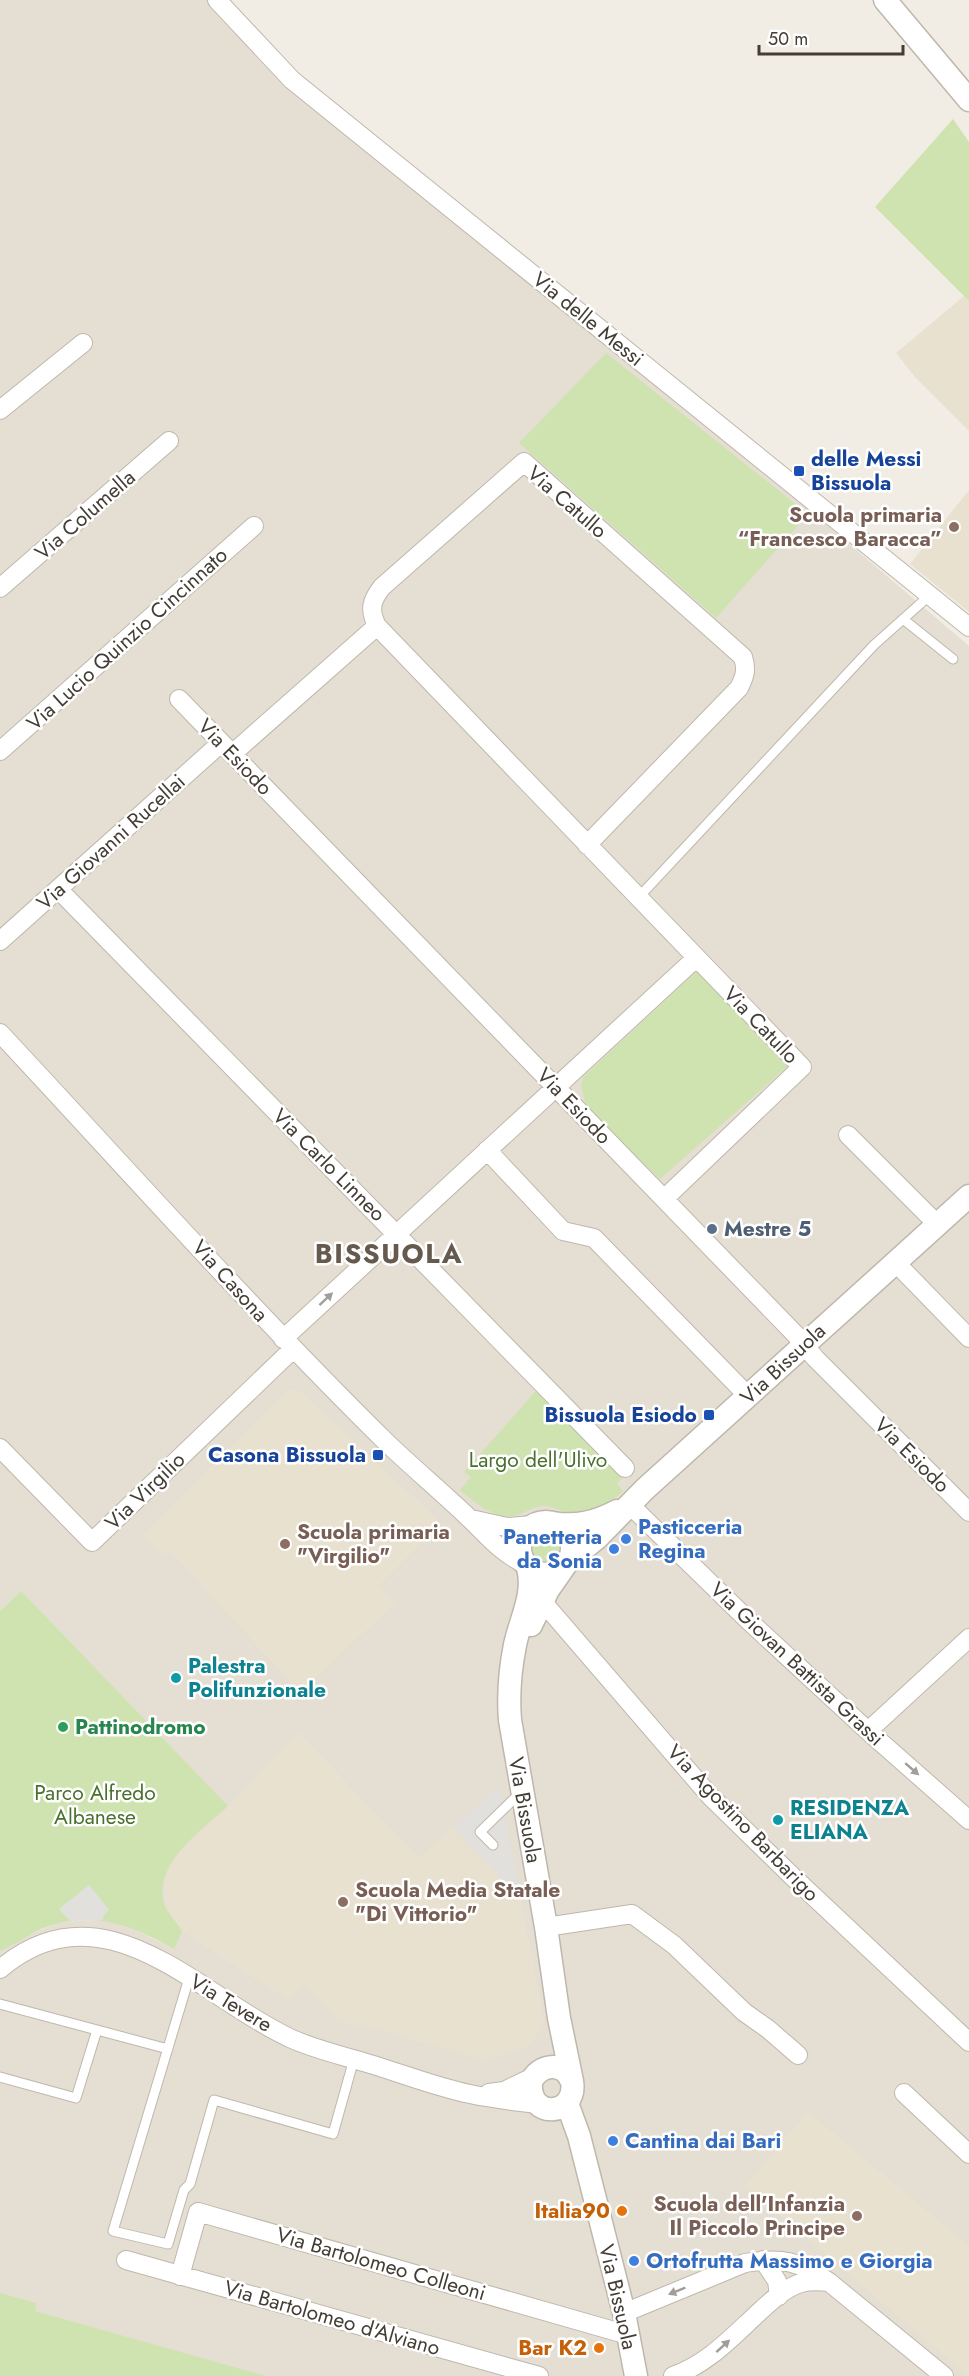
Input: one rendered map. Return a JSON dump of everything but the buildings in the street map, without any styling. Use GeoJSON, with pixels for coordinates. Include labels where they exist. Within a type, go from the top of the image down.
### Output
{"type":"FeatureCollection","features":[{"type":"Feature","properties":{"kind":"street","name":"Via delle Messi"},"geometry":{"type":"LineString","coordinates":[[217,0],[292,80],[969,627]]}},
{"type":"Feature","properties":{"kind":"street"},"geometry":{"type":"LineString","coordinates":[[885,0],[969,100]]}},
{"type":"Feature","properties":{"kind":"street"},"geometry":{"type":"LineString","coordinates":[[0,410],[84,343]]}},
{"type":"Feature","properties":{"kind":"street","name":"Via Columella"},"geometry":{"type":"LineString","coordinates":[[0,588],[169,441]]}},
{"type":"Feature","properties":{"kind":"street","name":"Via Catullo"},"geometry":{"type":"LineString","coordinates":[[587,845],[739,688],[745,676],[744,657],[524,462],[382,587],[371,606],[371,615],[377,626],[587,845],[638,898],[802,1067],[664,1198]]}},
{"type":"Feature","properties":{"kind":"street","name":"Via Lucio Quinzio Cincinnato"},"geometry":{"type":"LineString","coordinates":[[0,751],[254,526]]}},
{"type":"Feature","properties":{"kind":"street","name":"Via Giovanni Rucellai"},"geometry":{"type":"LineString","coordinates":[[0,941],[58,889],[377,626]]}},
{"type":"Feature","properties":{"kind":"street","name":"Via Esiodo"},"geometry":{"type":"LineString","coordinates":[[179,699],[969,1512]]}},
{"type":"Feature","properties":{"kind":"street","name":"Via Carlo Linneo"},"geometry":{"type":"LineString","coordinates":[[58,889],[625,1468]]}},
{"type":"Feature","properties":{"kind":"street"},"geometry":{"type":"LineString","coordinates":[[288,1344],[397,1234],[696,958]]}},
{"type":"Feature","properties":{"kind":"street","name":"Via Casona"},"geometry":{"type":"LineString","coordinates":[[0,1033],[288,1344],[422,1477],[470,1518],[499,1548],[526,1566]]}},
{"type":"Feature","properties":{"kind":"street"},"geometry":{"type":"LineString","coordinates":[[848,1135],[939,1225]]}},
{"type":"Feature","properties":{"kind":"street"},"geometry":{"type":"LineString","coordinates":[[487,1150],[563,1231],[594,1238],[748,1396]]}},
{"type":"Feature","properties":{"kind":"street","name":"Via Bissuola"},"geometry":{"type":"LineString","coordinates":[[552,2106],[573,2091],[510,1720],[509,1689],[511,1674],[536,1598],[567,1563],[597,1538],[629,1504],[969,1196]]}},
{"type":"Feature","properties":{"kind":"street"},"geometry":{"type":"LineString","coordinates":[[896,1263],[969,1338]]}},
{"type":"Feature","properties":{"kind":"street","name":"Via Virgilio"},"geometry":{"type":"LineString","coordinates":[[0,1448],[92,1542],[288,1344]]}},
{"type":"Feature","properties":{"kind":"street","name":"Via Bissuola"},"geometry":{"type":"LineString","coordinates":[[543,1524],[586,1524],[629,1504]]}},
{"type":"Feature","properties":{"kind":"street","name":"Via Giovan Battista Grassi"},"geometry":{"type":"LineString","coordinates":[[629,1504],[868,1731],[969,1820]]}},
{"type":"Feature","properties":{"kind":"street","name":"Via Casona"},"geometry":{"type":"LineString","coordinates":[[470,1518],[507,1527],[543,1524]]}},
{"type":"Feature","properties":{"kind":"street"},"geometry":{"type":"LineString","coordinates":[[543,1524],[563,1528],[570,1538],[572,1548],[567,1563],[549,1575],[538,1574],[526,1566],[521,1558],[519,1546],[524,1534],[543,1524]]}},
{"type":"Feature","properties":{"kind":"street","name":"Via Bissuola"},"geometry":{"type":"LineString","coordinates":[[526,1566],[536,1598]]}},
{"type":"Feature","properties":{"kind":"street","name":"Via Agostino Barbarigo"},"geometry":{"type":"LineString","coordinates":[[536,1598],[710,1796],[969,2042]]}},
{"type":"Feature","properties":{"kind":"street"},"geometry":{"type":"LineString","coordinates":[[868,1731],[969,1638]]}},
{"type":"Feature","properties":{"kind":"street"},"geometry":{"type":"LineString","coordinates":[[546,1927],[632,1914],[674,1945],[744,2012],[798,2055]]}},
{"type":"Feature","properties":{"kind":"street","name":"Via Tevere"},"geometry":{"type":"LineString","coordinates":[[0,1969],[21,1954],[64,1938],[88,1936],[111,1939],[133,1946],[256,2020],[293,2039],[354,2060],[469,2094],[552,2106]]}},
{"type":"Feature","properties":{"kind":"street","name":"Via Bissuola"},"geometry":{"type":"LineString","coordinates":[[559,2018],[540,2072],[530,2091],[552,2106],[580,2148],[626,2324],[636,2376]]}},
{"type":"Feature","properties":{"kind":"street"},"geometry":{"type":"LineString","coordinates":[[540,2072],[560,2068],[568,2072],[571,2080]]}},
{"type":"Feature","properties":{"kind":"street","name":"Via Tevere"},"geometry":{"type":"LineString","coordinates":[[469,2094],[504,2091],[540,2072]]}},
{"type":"Feature","properties":{"kind":"street"},"geometry":{"type":"LineString","coordinates":[[904,2092],[969,2154]]}},
{"type":"Feature","properties":{"kind":"street","name":"Via Bartolomeo Colleoni"},"geometry":{"type":"LineString","coordinates":[[180,2276],[198,2212],[626,2324]]}},
{"type":"Feature","properties":{"kind":"street","name":"Via Bartolomeo d'Alviano"},"geometry":{"type":"LineString","coordinates":[[126,2260],[539,2376]]}},
{"type":"Feature","properties":{"kind":"street"},"geometry":{"type":"LineString","coordinates":[[763,2260],[777,2281],[779,2296]]}},
{"type":"Feature","properties":{"kind":"street"},"geometry":{"type":"LineString","coordinates":[[626,2324],[745,2263],[763,2260],[796,2262],[829,2282],[944,2376]]}},
{"type":"Feature","properties":{"kind":"street"},"geometry":{"type":"LineString","coordinates":[[673,2376],[700,2363],[716,2352],[779,2296],[801,2283],[814,2280],[829,2282]]}},
{"type":"Feature","properties":{"kind":"lane"},"geometry":{"type":"LineString","coordinates":[[638,898],[874,645],[929,596]]}},
{"type":"Feature","properties":{"kind":"lane"},"geometry":{"type":"LineString","coordinates":[[903,619],[953,659]]}},
{"type":"Feature","properties":{"kind":"lane"},"geometry":{"type":"LineString","coordinates":[[493,1845],[480,1832],[523,1790]]}},
{"type":"Feature","properties":{"kind":"lane"},"geometry":{"type":"LineString","coordinates":[[189,1978],[113,2231],[168,2244],[184,2190],[190,2184],[214,2100],[333,2134],[354,2060]]}},
{"type":"Feature","properties":{"kind":"lane"},"geometry":{"type":"LineString","coordinates":[[0,2004],[168,2049]]}},
{"type":"Feature","properties":{"kind":"lane"},"geometry":{"type":"LineString","coordinates":[[0,2077],[76,2098],[97,2030]]}},
{"type":"Feature","properties":{"kind":"shaded area"},"geometry":{"type":"Polygon","coordinates":[[[0,0],[210,0],[969,646],[969,2376],[0,2376],[0,1951],[21,1938],[55,1924],[103,1920],[124,1924],[174,1949],[33,1604],[21,1591],[0,1611],[0,0]]]}},
{"type":"Feature","properties":{"kind":"shaded area"},"geometry":{"type":"Polygon","coordinates":[[[964,296],[969,301],[969,431],[915,377],[896,353],[964,296]]]}},
{"type":"Feature","properties":{"kind":"shaded area","name":"Scuola primaria “Francesco Baracca”"},"geometry":{"type":"Polygon","coordinates":[[[969,490],[969,612],[910,564],[969,490]]]}},
{"type":"Feature","properties":{"kind":"shaded area","name":"Scuola primaria \"Virgilio\""},"geometry":{"type":"Polygon","coordinates":[[[287,1390],[301,1392],[441,1523],[378,1586],[395,1603],[300,1692],[172,1553],[160,1553],[142,1535],[287,1390]]]}},
{"type":"Feature","properties":{"kind":"shaded area","name":"Scuola Media Statale \"Di Vittorio\""},"geometry":{"type":"Polygon","coordinates":[[[298,1733],[420,1858],[453,1827],[520,1897],[544,2020],[531,2045],[485,2061],[391,2033],[339,2021],[305,1984],[288,2000],[182,1931],[165,1907],[165,1879],[170,1863],[182,1848],[228,1806],[298,1733]]]}},
{"type":"Feature","properties":{"kind":"shaded area"},"geometry":{"type":"Polygon","coordinates":[[[499,1786],[520,1897],[453,1827],[499,1786]]]}},
{"type":"Feature","properties":{"kind":"shaded area"},"geometry":{"type":"Polygon","coordinates":[[[89,1885],[109,1910],[103,1920],[70,1921],[59,1909],[89,1885]]]}},
{"type":"Feature","properties":{"kind":"shaded area","name":"Scuola dell'Infanzia Il Piccolo Principe"},"geometry":{"type":"Polygon","coordinates":[[[808,2112],[969,2246],[969,2376],[745,2186],[808,2112]]]}},
{"type":"Feature","properties":{"kind":"green space"},"geometry":{"type":"Polygon","coordinates":[[[953,119],[969,142],[969,301],[875,207],[953,119]]]}},
{"type":"Feature","properties":{"kind":"green space"},"geometry":{"type":"Polygon","coordinates":[[[606,353],[808,514],[716,618],[519,443],[606,353]]]}},
{"type":"Feature","properties":{"kind":"green space"},"geometry":{"type":"Polygon","coordinates":[[[697,971],[788,1066],[660,1179],[587,1108],[581,1087],[583,1077],[697,971]]]}},
{"type":"Feature","properties":{"kind":"green space","name":"Largo dell'Ulivo"},"geometry":{"type":"Polygon","coordinates":[[[536,1391],[622,1478],[617,1483],[623,1492],[598,1508],[583,1513],[569,1513],[543,1506],[509,1516],[486,1510],[460,1490],[471,1477],[464,1472],[536,1391]]]}},
{"type":"Feature","properties":{"kind":"green space"},"geometry":{"type":"Polygon","coordinates":[[[545,1533],[555,1537],[559,1547],[555,1557],[545,1561],[535,1557],[531,1547],[535,1537],[545,1533]]]}},
{"type":"Feature","properties":{"kind":"green space","name":"Parco Alfredo Albanese"},"geometry":{"type":"Polygon","coordinates":[[[21,1591],[228,1806],[181,1850],[164,1878],[162,1893],[166,1908],[182,1931],[174,1949],[126,1926],[94,1920],[77,1920],[41,1929],[0,1951],[0,1611],[21,1591]]]}},
{"type":"Feature","properties":{"kind":"green space"},"geometry":{"type":"Polygon","coordinates":[[[0,2293],[36,2303],[35,2311],[266,2376],[0,2376],[0,2293]]]}},
{"type":"Feature","properties":{"kind":"place","name":"delle Messi Bissuola"},"geometry":{"type":"Point","coordinates":[799,471]}},
{"type":"Feature","properties":{"kind":"place","name":"Scuola primaria “Francesco Baracca”"},"geometry":{"type":"Point","coordinates":[954,527]}},
{"type":"Feature","properties":{"kind":"place","name":"Mestre 5"},"geometry":{"type":"Point","coordinates":[712,1229]}},
{"type":"Feature","properties":{"kind":"place","name":"Bissuola Esiodo"},"geometry":{"type":"Point","coordinates":[709,1415]}},
{"type":"Feature","properties":{"kind":"place","name":"Casona Bissuola"},"geometry":{"type":"Point","coordinates":[378,1455]}},
{"type":"Feature","properties":{"kind":"place","name":"Pasticceria Regina"},"geometry":{"type":"Point","coordinates":[626,1539]}},
{"type":"Feature","properties":{"kind":"place","name":"Scuola primaria \"Virgilio\""},"geometry":{"type":"Point","coordinates":[285,1544]}},
{"type":"Feature","properties":{"kind":"place","name":"Panetteria da Sonia"},"geometry":{"type":"Point","coordinates":[614,1549]}},
{"type":"Feature","properties":{"kind":"place","name":"Palestra Polifunzionale"},"geometry":{"type":"Point","coordinates":[176,1678]}},
{"type":"Feature","properties":{"kind":"place","name":"Pattinodromo"},"geometry":{"type":"Point","coordinates":[63,1727]}},
{"type":"Feature","properties":{"kind":"place","name":"RESIDENZA ELIANA"},"geometry":{"type":"Point","coordinates":[778,1820]}},
{"type":"Feature","properties":{"kind":"place","name":"Scuola Media Statale \"Di Vittorio\""},"geometry":{"type":"Point","coordinates":[343,1902]}},
{"type":"Feature","properties":{"kind":"place","name":"Cantina dai Bari"},"geometry":{"type":"Point","coordinates":[613,2141]}},
{"type":"Feature","properties":{"kind":"place","name":"Italia90"},"geometry":{"type":"Point","coordinates":[622,2211]}},
{"type":"Feature","properties":{"kind":"place","name":"Scuola dell'Infanzia Il Piccolo Principe"},"geometry":{"type":"Point","coordinates":[857,2216]}},
{"type":"Feature","properties":{"kind":"place","name":"Ortofrutta Massimo e Giorgia"},"geometry":{"type":"Point","coordinates":[634,2261]}},
{"type":"Feature","properties":{"kind":"place","name":"Bar K2"},"geometry":{"type":"Point","coordinates":[599,2348]}},
{"type":"Feature","properties":{"kind":"district","name":"BISSUOLA"},"geometry":{"type":"Point","coordinates":[389,1253]}}]}
